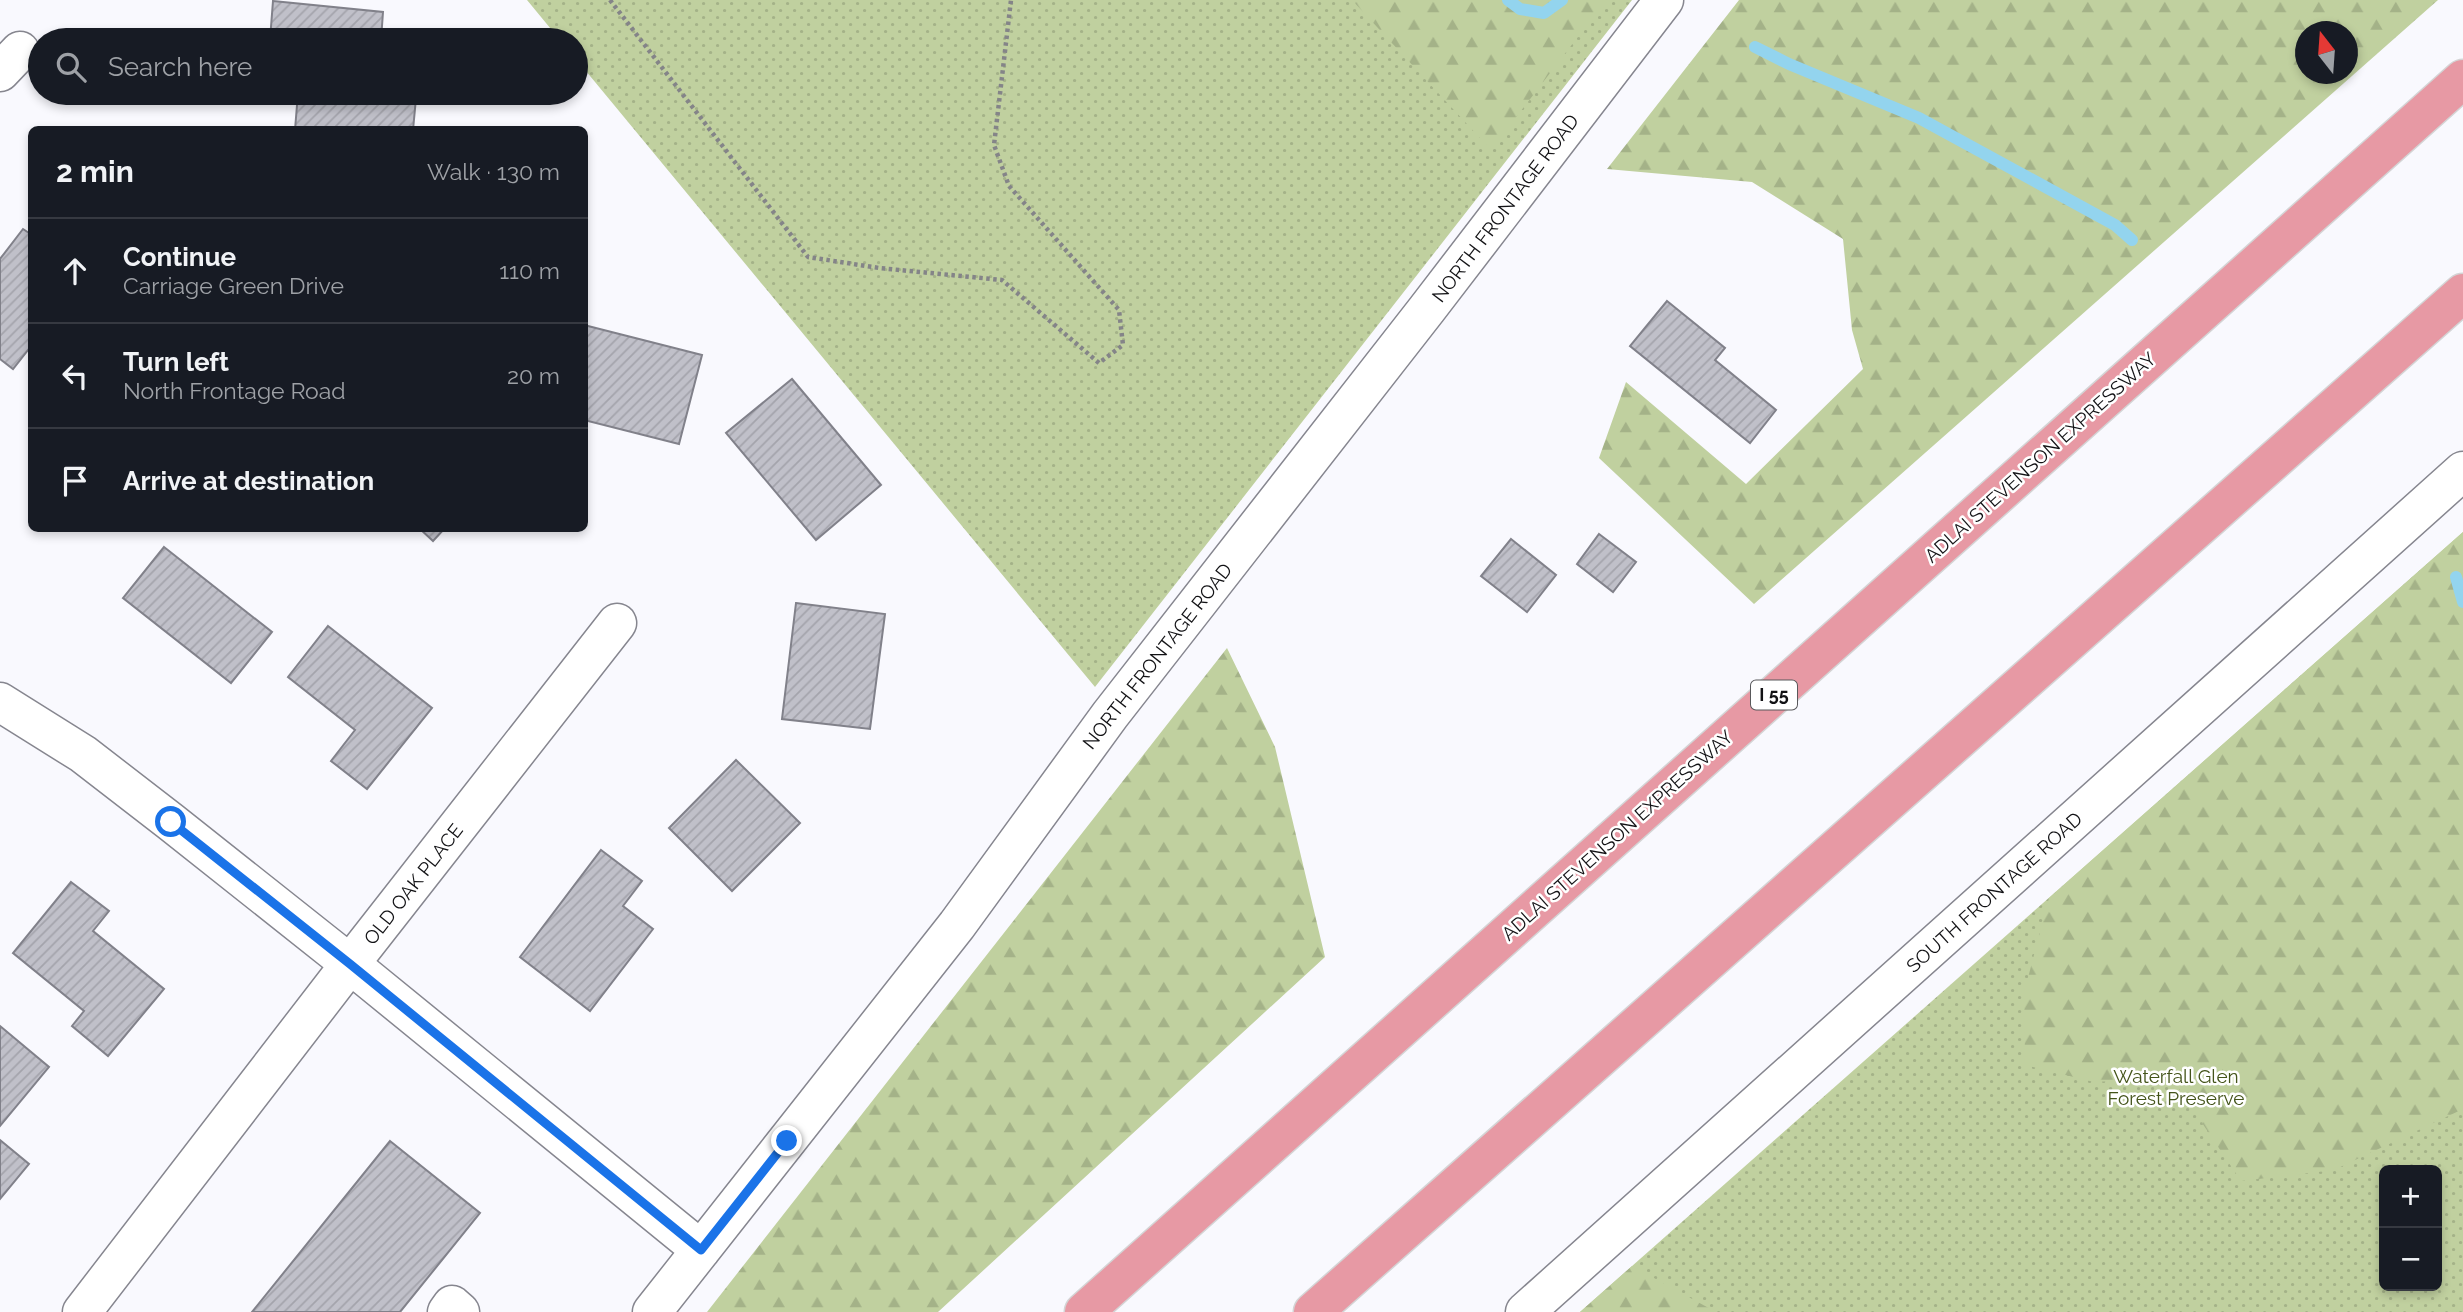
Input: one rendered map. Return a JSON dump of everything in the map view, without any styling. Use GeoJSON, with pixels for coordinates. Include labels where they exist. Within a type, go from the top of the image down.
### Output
{"type":"FeatureCollection","features":[{"type":"Feature","properties":{"kind":"highway","name":"ADLAI STEVENSON EXPRESSWAY"},"geometry":{"type":"LineString","coordinates":[[1084,1312],[2463,79]]}},
{"type":"Feature","properties":{"kind":"highway"},"geometry":{"type":"LineString","coordinates":[[1313,1312],[2463,293]]}},
{"type":"Feature","properties":{"kind":"street","name":"NORTH FRONTAGE ROAD"},"geometry":{"type":"LineString","coordinates":[[652,1312],[957,925],[1110,715],[1664,0]]}},
{"type":"Feature","properties":{"kind":"street","name":"SOUTH FRONTAGE ROAD"},"geometry":{"type":"LineString","coordinates":[[1525,1312],[2463,471]]}},
{"type":"Feature","properties":{"kind":"street","name":"OLD OAK PLACE"},"geometry":{"type":"LineString","coordinates":[[82,1312],[617,623]]}},
{"type":"Feature","properties":{"kind":"street"},"geometry":{"type":"LineString","coordinates":[[0,702],[83,754],[350,964],[701,1250]]}},
{"type":"Feature","properties":{"kind":"street"},"geometry":{"type":"LineString","coordinates":[[447,1312],[452,1305],[460,1312]]}},
{"type":"Feature","properties":{"kind":"path"},"geometry":{"type":"LineString","coordinates":[[610,0],[808,257],[879,268],[1002,281],[1099,363],[1123,345],[1119,310],[1009,186],[994,145],[1011,0]]}},
{"type":"Feature","properties":{"kind":"green space"},"geometry":{"type":"Polygon","coordinates":[[[527,0],[1632,0],[1095,687],[588,74],[588,28],[550,28],[527,0]]]}},
{"type":"Feature","properties":{"kind":"green space"},"geometry":{"type":"Polygon","coordinates":[[[1352,0],[1606,0],[1491,150],[1352,0]]]}},
{"type":"Feature","properties":{"kind":"green space"},"geometry":{"type":"Polygon","coordinates":[[[1739,0],[2438,0],[2358,71],[2358,21],[2295,21],[2295,84],[2343,84],[1754,604],[1599,458],[1626,382],[1746,484],[1863,369],[1852,330],[1843,239],[1752,182],[1607,169],[1739,0]]]}},
{"type":"Feature","properties":{"kind":"green space","name":"Waterfall Glen Forest Preserve"},"geometry":{"type":"Polygon","coordinates":[[[2463,532],[2463,1312],[1580,1312],[2463,532]]]}},
{"type":"Feature","properties":{"kind":"green space"},"geometry":{"type":"Polygon","coordinates":[[[2463,532],[2463,1109],[2334,1170],[2241,1181],[2172,1078],[2094,1082],[2025,1065],[2024,993],[2049,898],[2463,532]]]}},
{"type":"Feature","properties":{"kind":"green space"},"geometry":{"type":"Polygon","coordinates":[[[1227,648],[1275,747],[1325,957],[938,1312],[707,1312],[1227,648]]]}},
{"type":"Feature","properties":{"kind":"green space"},"geometry":{"type":"Polygon","coordinates":[[[1632,1266],[1716,1312],[1580,1312],[1632,1266]]]}},
{"type":"Feature","properties":{"kind":"building"},"geometry":{"type":"Polygon","coordinates":[[[273,1],[383,12],[382,28],[271,28],[273,1]]]}},
{"type":"Feature","properties":{"kind":"building"},"geometry":{"type":"Polygon","coordinates":[[[297,105],[415,105],[413,126],[295,126],[297,105]]]}},
{"type":"Feature","properties":{"kind":"building"},"geometry":{"type":"Polygon","coordinates":[[[23,229],[28,232],[28,350],[13,369],[0,359],[0,259],[23,229]]]}},
{"type":"Feature","properties":{"kind":"building"},"geometry":{"type":"Polygon","coordinates":[[[1667,301],[1725,348],[1715,360],[1776,410],[1750,443],[1630,346],[1667,301]]]}},
{"type":"Feature","properties":{"kind":"building"},"geometry":{"type":"Polygon","coordinates":[[[588,326],[702,355],[679,444],[588,421],[588,326]]]}},
{"type":"Feature","properties":{"kind":"building"},"geometry":{"type":"Polygon","coordinates":[[[792,379],[881,485],[816,540],[726,433],[792,379]]]}},
{"type":"Feature","properties":{"kind":"building"},"geometry":{"type":"Polygon","coordinates":[[[423,532],[441,532],[433,541],[423,532]]]}},
{"type":"Feature","properties":{"kind":"building"},"geometry":{"type":"Polygon","coordinates":[[[1599,534],[1636,562],[1613,592],[1577,564],[1599,534]]]}},
{"type":"Feature","properties":{"kind":"building"},"geometry":{"type":"Polygon","coordinates":[[[1511,539],[1556,575],[1527,612],[1481,576],[1511,539]]]}},
{"type":"Feature","properties":{"kind":"building"},"geometry":{"type":"Polygon","coordinates":[[[164,547],[272,632],[231,683],[123,598],[164,547]]]}},
{"type":"Feature","properties":{"kind":"building"},"geometry":{"type":"Polygon","coordinates":[[[796,603],[885,614],[870,729],[782,719],[796,603]]]}},
{"type":"Feature","properties":{"kind":"building"},"geometry":{"type":"Polygon","coordinates":[[[328,626],[432,708],[367,789],[331,761],[355,730],[288,677],[328,626]]]}},
{"type":"Feature","properties":{"kind":"building"},"geometry":{"type":"Polygon","coordinates":[[[736,760],[800,823],[732,891],[669,828],[736,760]]]}},
{"type":"Feature","properties":{"kind":"building"},"geometry":{"type":"Polygon","coordinates":[[[601,850],[642,881],[623,906],[653,929],[590,1011],[520,957],[601,850]]]}},
{"type":"Feature","properties":{"kind":"building"},"geometry":{"type":"Polygon","coordinates":[[[71,882],[109,911],[93,931],[164,989],[108,1056],[72,1026],[84,1011],[13,953],[71,882]]]}},
{"type":"Feature","properties":{"kind":"building"},"geometry":{"type":"Polygon","coordinates":[[[0,1026],[49,1067],[0,1126],[0,1026]]]}},
{"type":"Feature","properties":{"kind":"building"},"geometry":{"type":"Polygon","coordinates":[[[0,1140],[29,1164],[0,1199],[0,1140]]]}},
{"type":"Feature","properties":{"kind":"building"},"geometry":{"type":"Polygon","coordinates":[[[390,1141],[480,1213],[400,1312],[252,1312],[390,1141]]]}},
{"type":"Feature","properties":{"kind":"waterway"},"geometry":{"type":"LineString","coordinates":[[1508,0],[1520,9],[1544,13],[1562,0]]}},
{"type":"Feature","properties":{"kind":"waterway"},"geometry":{"type":"LineString","coordinates":[[1755,47],[1919,118],[2115,225],[2132,240]]}},
{"type":"Feature","properties":{"kind":"waterway"},"geometry":{"type":"LineString","coordinates":[[2456,577],[2463,602]]}},
{"type":"Feature","properties":{"kind":"route"},"geometry":{"type":"LineString","coordinates":[[171,822],[701,1250],[787,1141]]}}]}
